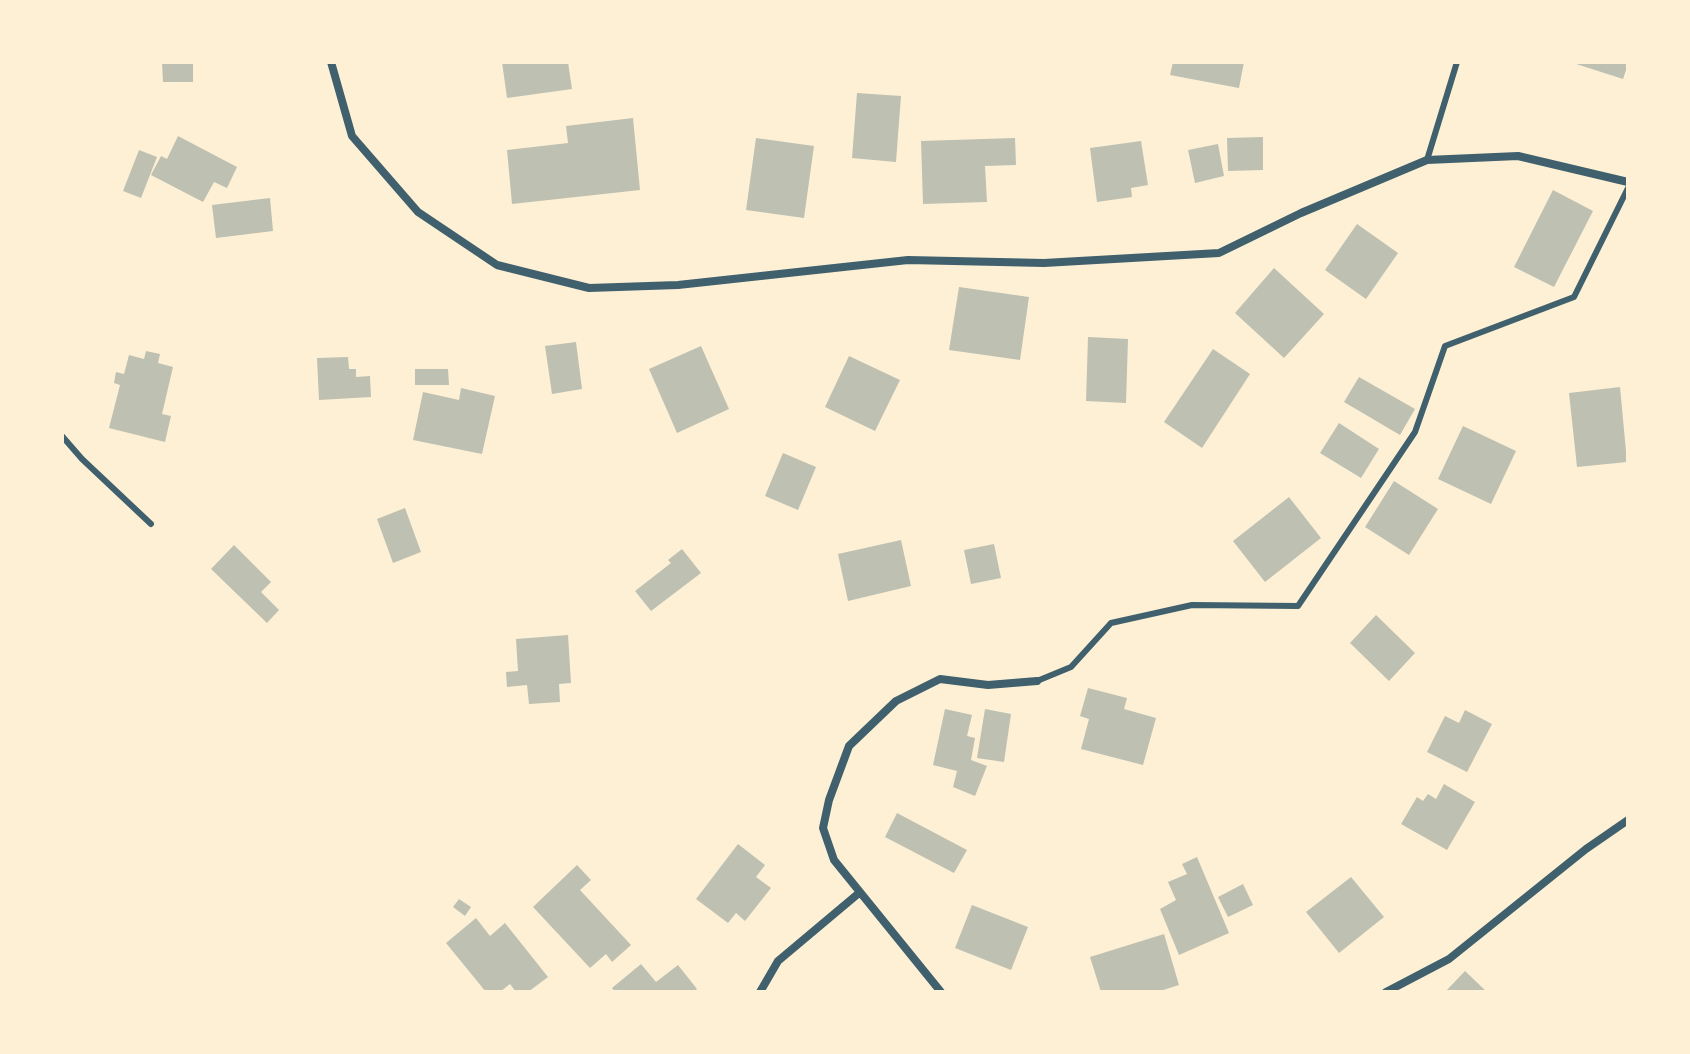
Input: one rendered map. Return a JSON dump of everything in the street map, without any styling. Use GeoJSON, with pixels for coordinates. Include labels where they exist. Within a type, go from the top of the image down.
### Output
{"type":"FeatureCollection","features":[{"type":"Feature","properties":{"kind":"street"},"geometry":{"type":"LineString","coordinates":[[331,62],[352,136],[418,212],[497,265],[589,288],[678,285],[908,260],[1044,263],[1219,253],[1301,213],[1427,160],[1518,156],[1628,185]]}},
{"type":"Feature","properties":{"kind":"street"},"geometry":{"type":"LineString","coordinates":[[941,992],[834,860],[823,828],[829,800],[849,746],[896,701],[940,679],[988,685],[1037,681]]}},
{"type":"Feature","properties":{"kind":"street"},"geometry":{"type":"LineString","coordinates":[[1386,992],[1449,959],[1563,866],[1628,820]]}},
{"type":"Feature","properties":{"kind":"street"},"geometry":{"type":"LineString","coordinates":[[760,992],[778,961],[859,893]]}},
{"type":"Feature","properties":{"kind":"lane"},"geometry":{"type":"LineString","coordinates":[[1427,160],[1457,62]]}},
{"type":"Feature","properties":{"kind":"lane"},"geometry":{"type":"LineString","coordinates":[[1037,681],[1071,667],[1111,623],[1192,605],[1298,606],[1415,432],[1445,346],[1574,297],[1628,185]]}},
{"type":"Feature","properties":{"kind":"lane"},"geometry":{"type":"LineString","coordinates":[[62,436],[151,524]]}},
{"type":"Feature","properties":{"kind":"building"},"geometry":{"type":"Polygon","coordinates":[[[162,62],[193,62],[193,82],[163,82],[162,62]]]}},
{"type":"Feature","properties":{"kind":"building"},"geometry":{"type":"Polygon","coordinates":[[[502,62],[568,62],[572,89],[507,98],[502,62]]]}},
{"type":"Feature","properties":{"kind":"building"},"geometry":{"type":"Polygon","coordinates":[[[1173,62],[1244,62],[1239,88],[1170,75],[1173,62]]]}},
{"type":"Feature","properties":{"kind":"building"},"geometry":{"type":"Polygon","coordinates":[[[1570,62],[1628,62],[1628,64],[1623,79],[1570,62]]]}},
{"type":"Feature","properties":{"kind":"building"},"geometry":{"type":"Polygon","coordinates":[[[857,93],[901,96],[896,162],[852,158],[857,93]]]}},
{"type":"Feature","properties":{"kind":"building"},"geometry":{"type":"Polygon","coordinates":[[[633,118],[640,190],[512,204],[507,150],[568,143],[566,126],[633,118]]]}},
{"type":"Feature","properties":{"kind":"building"},"geometry":{"type":"Polygon","coordinates":[[[178,136],[237,167],[227,188],[214,182],[203,202],[151,175],[161,156],[167,159],[178,136]]]}},
{"type":"Feature","properties":{"kind":"building"},"geometry":{"type":"Polygon","coordinates":[[[1263,137],[1263,170],[1228,171],[1227,138],[1263,137]]]}},
{"type":"Feature","properties":{"kind":"building"},"geometry":{"type":"Polygon","coordinates":[[[756,138],[814,146],[804,218],[746,210],[756,138]]]}},
{"type":"Feature","properties":{"kind":"building"},"geometry":{"type":"Polygon","coordinates":[[[1015,138],[1016,165],[985,166],[987,202],[923,204],[921,141],[1015,138]]]}},
{"type":"Feature","properties":{"kind":"building"},"geometry":{"type":"Polygon","coordinates":[[[1141,141],[1148,185],[1131,188],[1132,197],[1097,202],[1090,148],[1141,141]]]}},
{"type":"Feature","properties":{"kind":"building"},"geometry":{"type":"Polygon","coordinates":[[[1218,144],[1224,176],[1195,183],[1188,150],[1218,144]]]}},
{"type":"Feature","properties":{"kind":"building"},"geometry":{"type":"Polygon","coordinates":[[[139,150],[157,157],[141,198],[123,191],[139,150]]]}},
{"type":"Feature","properties":{"kind":"building"},"geometry":{"type":"Polygon","coordinates":[[[1553,190],[1593,211],[1554,287],[1514,267],[1553,190]]]}},
{"type":"Feature","properties":{"kind":"building"},"geometry":{"type":"Polygon","coordinates":[[[270,198],[273,231],[216,238],[212,205],[270,198]]]}},
{"type":"Feature","properties":{"kind":"building"},"geometry":{"type":"Polygon","coordinates":[[[1357,224],[1398,253],[1366,299],[1325,270],[1357,224]]]}},
{"type":"Feature","properties":{"kind":"building"},"geometry":{"type":"Polygon","coordinates":[[[1274,268],[1324,314],[1284,358],[1235,313],[1274,268]]]}},
{"type":"Feature","properties":{"kind":"building"},"geometry":{"type":"Polygon","coordinates":[[[959,287],[1029,297],[1020,360],[949,350],[959,287]]]}},
{"type":"Feature","properties":{"kind":"building"},"geometry":{"type":"Polygon","coordinates":[[[1088,337],[1128,339],[1126,403],[1086,401],[1088,337]]]}},
{"type":"Feature","properties":{"kind":"building"},"geometry":{"type":"Polygon","coordinates":[[[576,342],[582,389],[552,394],[545,346],[576,342]]]}},
{"type":"Feature","properties":{"kind":"building"},"geometry":{"type":"Polygon","coordinates":[[[701,346],[729,409],[677,433],[649,369],[701,346]]]}},
{"type":"Feature","properties":{"kind":"building"},"geometry":{"type":"Polygon","coordinates":[[[1213,349],[1250,374],[1202,448],[1164,422],[1213,349]]]}},
{"type":"Feature","properties":{"kind":"building"},"geometry":{"type":"Polygon","coordinates":[[[146,351],[160,354],[158,363],[173,367],[162,414],[171,416],[165,442],[109,428],[120,385],[114,383],[116,372],[124,374],[129,355],[144,359],[146,351]]]}},
{"type":"Feature","properties":{"kind":"building"},"geometry":{"type":"Polygon","coordinates":[[[849,356],[900,380],[875,431],[825,407],[849,356]]]}},
{"type":"Feature","properties":{"kind":"building"},"geometry":{"type":"Polygon","coordinates":[[[348,357],[349,369],[356,369],[356,377],[370,376],[371,397],[319,400],[317,358],[348,357]]]}},
{"type":"Feature","properties":{"kind":"building"},"geometry":{"type":"Polygon","coordinates":[[[415,369],[448,369],[449,385],[415,385],[415,369]]]}},
{"type":"Feature","properties":{"kind":"building"},"geometry":{"type":"Polygon","coordinates":[[[1359,377],[1415,409],[1400,435],[1344,402],[1359,377]]]}},
{"type":"Feature","properties":{"kind":"building"},"geometry":{"type":"Polygon","coordinates":[[[1620,387],[1627,462],[1577,467],[1569,393],[1620,387]]]}},
{"type":"Feature","properties":{"kind":"building"},"geometry":{"type":"Polygon","coordinates":[[[461,388],[495,396],[482,454],[413,440],[423,392],[459,400],[461,388]]]}},
{"type":"Feature","properties":{"kind":"building"},"geometry":{"type":"Polygon","coordinates":[[[1339,423],[1379,449],[1361,478],[1320,453],[1339,423]]]}},
{"type":"Feature","properties":{"kind":"building"},"geometry":{"type":"Polygon","coordinates":[[[1463,426],[1516,451],[1491,504],[1438,479],[1463,426]]]}},
{"type":"Feature","properties":{"kind":"building"},"geometry":{"type":"Polygon","coordinates":[[[783,453],[816,467],[798,510],[765,496],[783,453]]]}},
{"type":"Feature","properties":{"kind":"building"},"geometry":{"type":"Polygon","coordinates":[[[1394,481],[1438,509],[1409,555],[1365,527],[1394,481]]]}},
{"type":"Feature","properties":{"kind":"building"},"geometry":{"type":"Polygon","coordinates":[[[1289,497],[1321,538],[1265,582],[1233,541],[1289,497]]]}},
{"type":"Feature","properties":{"kind":"building"},"geometry":{"type":"Polygon","coordinates":[[[405,508],[421,552],[393,563],[377,519],[405,508]]]}},
{"type":"Feature","properties":{"kind":"building"},"geometry":{"type":"Polygon","coordinates":[[[901,540],[911,586],[848,601],[838,554],[901,540]]]}},
{"type":"Feature","properties":{"kind":"building"},"geometry":{"type":"Polygon","coordinates":[[[994,544],[1001,578],[971,584],[964,550],[994,544]]]}},
{"type":"Feature","properties":{"kind":"building"},"geometry":{"type":"Polygon","coordinates":[[[234,545],[271,582],[261,592],[279,610],[267,623],[211,569],[234,545]]]}},
{"type":"Feature","properties":{"kind":"building"},"geometry":{"type":"Polygon","coordinates":[[[682,549],[701,573],[651,611],[635,591],[671,563],[668,560],[682,549]]]}},
{"type":"Feature","properties":{"kind":"building"},"geometry":{"type":"Polygon","coordinates":[[[1376,615],[1415,653],[1389,681],[1350,643],[1376,615]]]}},
{"type":"Feature","properties":{"kind":"building"},"geometry":{"type":"Polygon","coordinates":[[[568,635],[571,683],[559,684],[560,702],[529,704],[527,685],[507,687],[506,672],[518,671],[516,639],[568,635]]]}},
{"type":"Feature","properties":{"kind":"building"},"geometry":{"type":"Polygon","coordinates":[[[1088,688],[1127,698],[1124,709],[1156,718],[1143,765],[1081,749],[1089,719],[1080,716],[1088,688]]]}},
{"type":"Feature","properties":{"kind":"building"},"geometry":{"type":"Polygon","coordinates":[[[945,709],[972,715],[967,736],[975,738],[971,760],[987,766],[975,796],[953,787],[957,771],[933,765],[945,709]]]}},
{"type":"Feature","properties":{"kind":"building"},"geometry":{"type":"Polygon","coordinates":[[[985,709],[1011,714],[1004,762],[977,758],[985,709]]]}},
{"type":"Feature","properties":{"kind":"building"},"geometry":{"type":"Polygon","coordinates":[[[1465,710],[1492,724],[1467,772],[1427,752],[1445,716],[1459,723],[1465,710]]]}},
{"type":"Feature","properties":{"kind":"building"},"geometry":{"type":"Polygon","coordinates":[[[1444,784],[1475,802],[1447,850],[1401,824],[1417,797],[1423,801],[1428,794],[1436,799],[1444,784]]]}},
{"type":"Feature","properties":{"kind":"building"},"geometry":{"type":"Polygon","coordinates":[[[897,813],[967,850],[954,873],[885,837],[897,813]]]}},
{"type":"Feature","properties":{"kind":"building"},"geometry":{"type":"Polygon","coordinates":[[[738,844],[765,865],[756,877],[771,888],[745,921],[736,913],[728,923],[696,899],[738,844]]]}},
{"type":"Feature","properties":{"kind":"building"},"geometry":{"type":"Polygon","coordinates":[[[1197,857],[1229,933],[1179,955],[1160,909],[1176,900],[1168,882],[1187,874],[1182,864],[1197,857]]]}},
{"type":"Feature","properties":{"kind":"building"},"geometry":{"type":"Polygon","coordinates":[[[577,865],[591,880],[580,890],[631,945],[612,962],[606,954],[590,968],[533,907],[577,865]]]}},
{"type":"Feature","properties":{"kind":"building"},"geometry":{"type":"Polygon","coordinates":[[[1351,877],[1384,917],[1339,953],[1306,912],[1351,877]]]}},
{"type":"Feature","properties":{"kind":"building"},"geometry":{"type":"Polygon","coordinates":[[[1243,884],[1253,905],[1228,917],[1218,897],[1243,884]]]}},
{"type":"Feature","properties":{"kind":"building"},"geometry":{"type":"Polygon","coordinates":[[[459,899],[471,907],[465,916],[453,907],[459,899]]]}},
{"type":"Feature","properties":{"kind":"building"},"geometry":{"type":"Polygon","coordinates":[[[972,905],[1028,927],[1011,970],[955,948],[972,905]]]}},
{"type":"Feature","properties":{"kind":"building"},"geometry":{"type":"Polygon","coordinates":[[[476,918],[490,936],[505,923],[548,977],[528,992],[516,992],[510,984],[500,992],[486,992],[446,943],[476,918]]]}},
{"type":"Feature","properties":{"kind":"building"},"geometry":{"type":"Polygon","coordinates":[[[1164,934],[1179,985],[1157,992],[1101,992],[1090,957],[1164,934]]]}},
{"type":"Feature","properties":{"kind":"building"},"geometry":{"type":"Polygon","coordinates":[[[641,964],[656,982],[678,965],[697,989],[693,992],[615,992],[612,988],[641,964]]]}},
{"type":"Feature","properties":{"kind":"building"},"geometry":{"type":"Polygon","coordinates":[[[1465,971],[1487,992],[1445,992],[1465,971]]]}}]}
